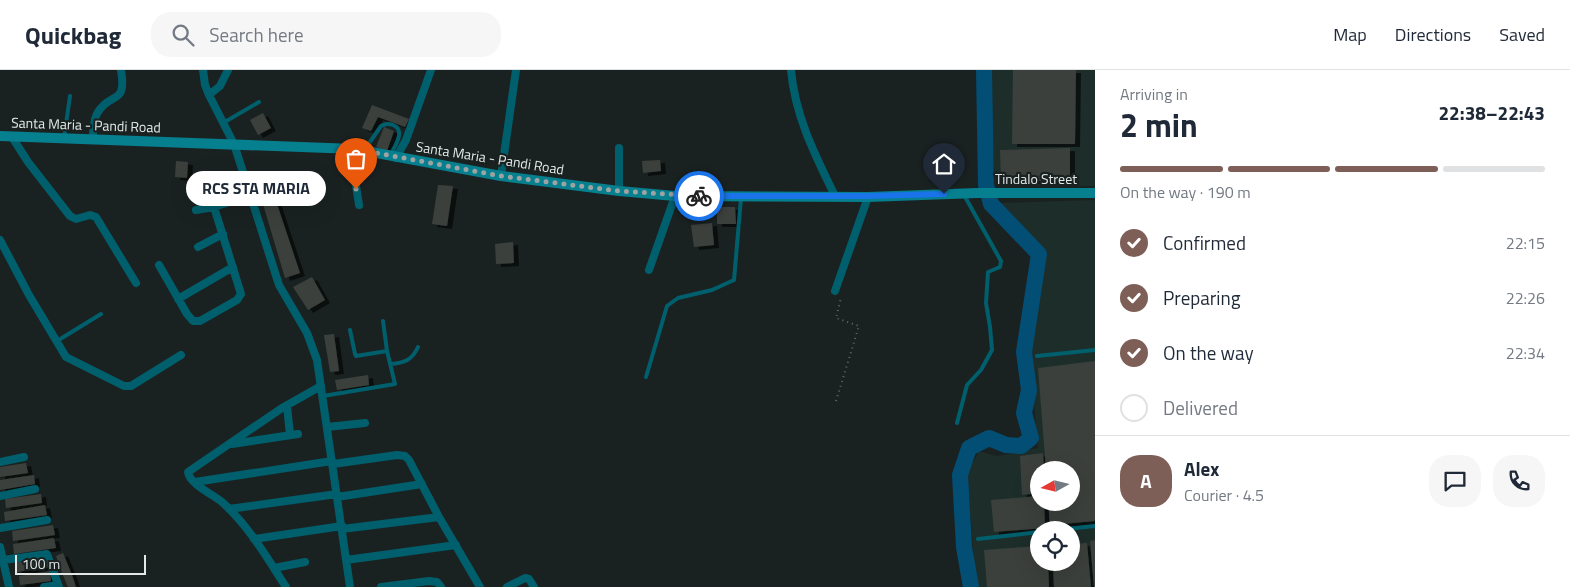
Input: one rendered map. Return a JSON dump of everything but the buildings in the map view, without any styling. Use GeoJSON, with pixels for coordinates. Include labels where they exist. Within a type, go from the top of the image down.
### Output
{"type":"FeatureCollection","features":[{"type":"Feature","properties":{"kind":"main road","name":"Santa Maria - Pandi Road"},"geometry":{"type":"LineString","coordinates":[[0,136],[359,150],[501,176],[675,196],[868,196],[977,193]]}},
{"type":"Feature","properties":{"kind":"main road","name":"Tindalo Street"},"geometry":{"type":"LineString","coordinates":[[977,193],[1095,193]]}},
{"type":"Feature","properties":{"kind":"street"},"geometry":{"type":"LineString","coordinates":[[92,140],[97,113],[122,92],[121,70]]}},
{"type":"Feature","properties":{"kind":"street"},"geometry":{"type":"LineString","coordinates":[[203,70],[205,85],[209,95],[234,144],[279,285],[307,333],[317,360],[350,587]]}},
{"type":"Feature","properties":{"kind":"street"},"geometry":{"type":"LineString","coordinates":[[209,95],[220,86],[228,70]]}},
{"type":"Feature","properties":{"kind":"street"},"geometry":{"type":"LineString","coordinates":[[393,157],[406,140],[431,70]]}},
{"type":"Feature","properties":{"kind":"street"},"geometry":{"type":"LineString","coordinates":[[501,176],[516,70]]}},
{"type":"Feature","properties":{"kind":"street"},"geometry":{"type":"LineString","coordinates":[[791,70],[798,109],[810,143],[835,196]]}},
{"type":"Feature","properties":{"kind":"street"},"geometry":{"type":"LineString","coordinates":[[12,137],[28,162],[70,216],[76,219],[90,215],[96,217],[136,283]]}},
{"type":"Feature","properties":{"kind":"street"},"geometry":{"type":"LineString","coordinates":[[619,148],[619,191]]}},
{"type":"Feature","properties":{"kind":"street"},"geometry":{"type":"LineString","coordinates":[[359,150],[354,173],[359,205]]}},
{"type":"Feature","properties":{"kind":"street"},"geometry":{"type":"LineString","coordinates":[[196,210],[214,207],[251,195]]}},
{"type":"Feature","properties":{"kind":"street"},"geometry":{"type":"LineString","coordinates":[[649,270],[675,196]]}},
{"type":"Feature","properties":{"kind":"street"},"geometry":{"type":"LineString","coordinates":[[835,291],[868,196]]}},
{"type":"Feature","properties":{"kind":"street"},"geometry":{"type":"LineString","coordinates":[[159,265],[187,314],[193,320],[200,321],[237,300],[240,294],[214,207]]}},
{"type":"Feature","properties":{"kind":"street"},"geometry":{"type":"LineString","coordinates":[[198,247],[223,234]]}},
{"type":"Feature","properties":{"kind":"street"},"geometry":{"type":"LineString","coordinates":[[0,240],[29,295],[66,357],[124,386],[131,386],[181,355]]}},
{"type":"Feature","properties":{"kind":"street"},"geometry":{"type":"LineString","coordinates":[[178,299],[233,267]]}},
{"type":"Feature","properties":{"kind":"street"},"geometry":{"type":"LineString","coordinates":[[286,587],[254,539],[229,509],[188,476],[188,472],[287,406],[321,386]]}},
{"type":"Feature","properties":{"kind":"street"},"geometry":{"type":"LineString","coordinates":[[230,444],[294,434],[287,406]]}},
{"type":"Feature","properties":{"kind":"street"},"geometry":{"type":"LineString","coordinates":[[327,427],[365,423]]}},
{"type":"Feature","properties":{"kind":"street"},"geometry":{"type":"LineString","coordinates":[[195,482],[332,463],[397,455],[405,456],[480,587]]}},
{"type":"Feature","properties":{"kind":"street"},"geometry":{"type":"LineString","coordinates":[[0,462],[24,458]]}},
{"type":"Feature","properties":{"kind":"street"},"geometry":{"type":"LineString","coordinates":[[229,509],[422,484]]}},
{"type":"Feature","properties":{"kind":"street"},"geometry":{"type":"LineString","coordinates":[[0,496],[35,489]]}},
{"type":"Feature","properties":{"kind":"street"},"geometry":{"type":"LineString","coordinates":[[254,539],[440,517]]}},
{"type":"Feature","properties":{"kind":"street"},"geometry":{"type":"LineString","coordinates":[[0,528],[47,520]]}},
{"type":"Feature","properties":{"kind":"street"},"geometry":{"type":"LineString","coordinates":[[346,560],[456,545]]}},
{"type":"Feature","properties":{"kind":"street"},"geometry":{"type":"LineString","coordinates":[[0,586],[9,586],[1,553],[48,554],[59,586],[44,587]]}},
{"type":"Feature","properties":{"kind":"street"},"geometry":{"type":"LineString","coordinates":[[274,568],[305,562]]}},
{"type":"Feature","properties":{"kind":"street"},"geometry":{"type":"LineString","coordinates":[[506,587],[525,578],[529,579],[534,587]]}},
{"type":"Feature","properties":{"kind":"street"},"geometry":{"type":"LineString","coordinates":[[381,587],[429,581],[437,582],[441,587]]}},
{"type":"Feature","properties":{"kind":"lane"},"geometry":{"type":"LineString","coordinates":[[64,138],[70,96]]}},
{"type":"Feature","properties":{"kind":"lane"},"geometry":{"type":"LineString","coordinates":[[222,123],[259,102]]}},
{"type":"Feature","properties":{"kind":"lane"},"geometry":{"type":"LineString","coordinates":[[359,150],[381,126],[390,124],[397,127],[399,135],[393,157]]}},
{"type":"Feature","properties":{"kind":"lane"},"geometry":{"type":"LineString","coordinates":[[957,423],[967,385],[981,370],[992,350],[986,303],[988,272],[1000,267],[1001,261],[963,194]]}},
{"type":"Feature","properties":{"kind":"lane"},"geometry":{"type":"LineString","coordinates":[[646,376],[667,306],[678,298],[712,290],[734,280],[741,195]]}},
{"type":"Feature","properties":{"kind":"lane"},"geometry":{"type":"LineString","coordinates":[[57,341],[101,314]]}},
{"type":"Feature","properties":{"kind":"lane"},"geometry":{"type":"LineString","coordinates":[[323,396],[393,386],[395,382],[387,351],[384,321]]}},
{"type":"Feature","properties":{"kind":"lane"},"geometry":{"type":"LineString","coordinates":[[350,330],[356,356],[387,351]]}},
{"type":"Feature","properties":{"kind":"lane"},"geometry":{"type":"LineString","coordinates":[[390,364],[403,363],[409,360],[418,346]]}},
{"type":"Feature","properties":{"kind":"lane"},"geometry":{"type":"LineString","coordinates":[[1037,356],[1095,350]]}},
{"type":"Feature","properties":{"kind":"lane"},"geometry":{"type":"LineString","coordinates":[[1080,528],[1095,526]]}},
{"type":"Feature","properties":{"kind":"lane"},"geometry":{"type":"LineString","coordinates":[[978,539],[1030,533]]}},
{"type":"Feature","properties":{"kind":"path"},"geometry":{"type":"LineString","coordinates":[[835,291],[841,298],[836,318],[859,326],[836,401]]}},
{"type":"Feature","properties":{"kind":"shaded area"},"geometry":{"type":"Polygon","coordinates":[[[989,70],[1095,70],[1095,186],[995,185],[989,70]]]}},
{"type":"Feature","properties":{"kind":"shaded area"},"geometry":{"type":"Polygon","coordinates":[[[1095,200],[1095,587],[976,587],[967,474],[979,451],[997,456],[1038,448],[1030,356],[1044,255],[999,203],[1095,200]]]}},
{"type":"Feature","properties":{"kind":"waterway"},"geometry":{"type":"LineString","coordinates":[[971,587],[964,547],[960,475],[969,448],[989,438],[1006,445],[1021,446],[1031,438],[1024,413],[1029,390],[1024,352],[1039,254],[991,204],[986,185],[984,70]]}},
{"type":"Feature","properties":{"kind":"way so far"},"geometry":{"type":"LineString","coordinates":[[356,189],[354,173],[355,149],[501,176],[619,191],[699,196]]}},
{"type":"Feature","properties":{"kind":"place","name":"RCS STA MARIA"},"geometry":{"type":"Point","coordinates":[356,189]}},
{"type":"Feature","properties":{"kind":"route"},"geometry":{"type":"LineString","coordinates":[[699,196],[944,194]]}}]}
